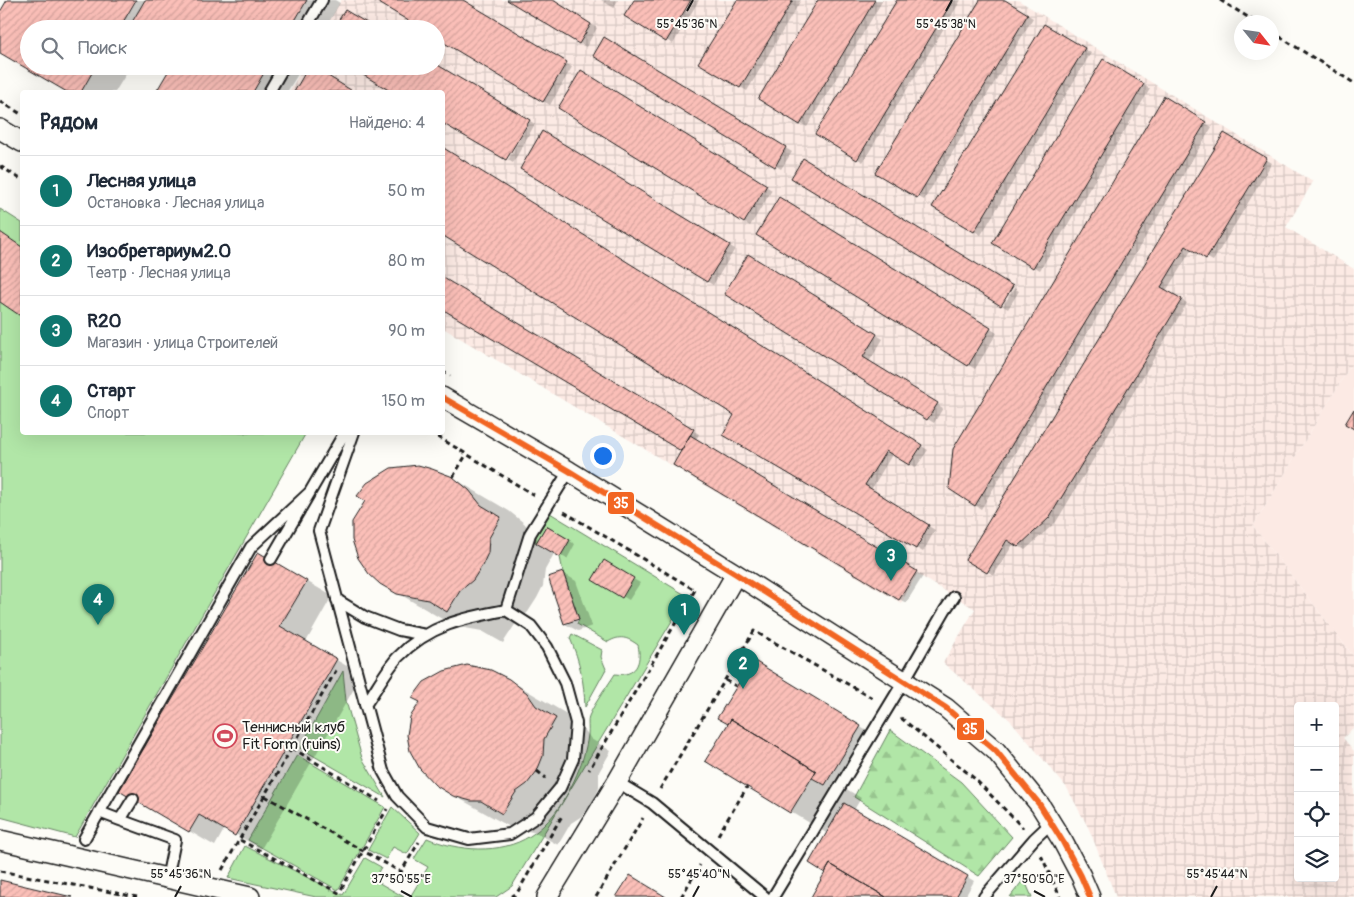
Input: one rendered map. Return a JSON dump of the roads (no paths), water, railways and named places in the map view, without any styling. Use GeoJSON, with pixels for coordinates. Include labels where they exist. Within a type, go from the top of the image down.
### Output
{"type":"FeatureCollection","features":[{"type":"Feature","properties":{"kind":"street"},"geometry":{"type":"LineString","coordinates":[[0,129],[20,141]]}},
{"type":"Feature","properties":{"kind":"street"},"geometry":{"type":"LineString","coordinates":[[445,399],[569,471],[736,574],[946,708],[996,751],[1040,805],[1081,876],[1090,897]]}},
{"type":"Feature","properties":{"kind":"street"},"geometry":{"type":"LineString","coordinates":[[547,897],[617,782],[736,574]]}},
{"type":"Feature","properties":{"kind":"street"},"geometry":{"type":"LineString","coordinates":[[0,840],[250,897]]}},
{"type":"Feature","properties":{"kind":"lane"},"geometry":{"type":"LineString","coordinates":[[310,20],[322,0]]}},
{"type":"Feature","properties":{"kind":"lane"},"geometry":{"type":"LineString","coordinates":[[270,90],[279,75]]}},
{"type":"Feature","properties":{"kind":"lane"},"geometry":{"type":"LineString","coordinates":[[271,559],[343,435]]}},
{"type":"Feature","properties":{"kind":"lane"},"geometry":{"type":"LineString","coordinates":[[353,435],[319,531],[337,600],[350,647],[365,705],[383,771],[397,796],[427,827],[469,839],[510,834],[536,817],[560,788],[573,759],[576,722],[565,683],[547,647],[531,626],[506,610],[450,623],[426,635],[398,658],[365,705]]}},
{"type":"Feature","properties":{"kind":"lane"},"geometry":{"type":"LineString","coordinates":[[506,610],[530,534],[569,471]]}},
{"type":"Feature","properties":{"kind":"lane"},"geometry":{"type":"LineString","coordinates":[[84,839],[251,547],[309,493]]}},
{"type":"Feature","properties":{"kind":"lane"},"geometry":{"type":"LineString","coordinates":[[773,897],[904,681],[944,610],[954,597]]}},
{"type":"Feature","properties":{"kind":"lane"},"geometry":{"type":"LineString","coordinates":[[337,600],[365,617],[399,630],[426,635]]}},
{"type":"Feature","properties":{"kind":"lane"},"geometry":{"type":"LineString","coordinates":[[617,782],[652,803],[765,897]]}},
{"type":"Feature","properties":{"kind":"lane"},"geometry":{"type":"LineString","coordinates":[[120,820],[132,799]]}},
{"type":"Feature","properties":{"kind":"lane"},"geometry":{"type":"LineString","coordinates":[[99,812],[175,840],[168,879]]}},
{"type":"Feature","properties":{"kind":"lane"},"geometry":{"type":"LineString","coordinates":[[984,897],[1051,823]]}},
{"type":"Feature","properties":{"kind":"place","name":"R20"},"geometry":{"type":"Point","coordinates":[891,581]}},
{"type":"Feature","properties":{"kind":"place","name":"Старт"},"geometry":{"type":"Point","coordinates":[98,625]}},
{"type":"Feature","properties":{"kind":"place","name":"Лесная улица"},"geometry":{"type":"Point","coordinates":[684,635]}},
{"type":"Feature","properties":{"kind":"place","name":"Изобретариум2.0"},"geometry":{"type":"Point","coordinates":[743,689]}},
{"type":"Feature","properties":{"kind":"place","name":"Теннисный клуб Fit Form (ruins)"},"geometry":{"type":"Point","coordinates":[225,736]}}]}
